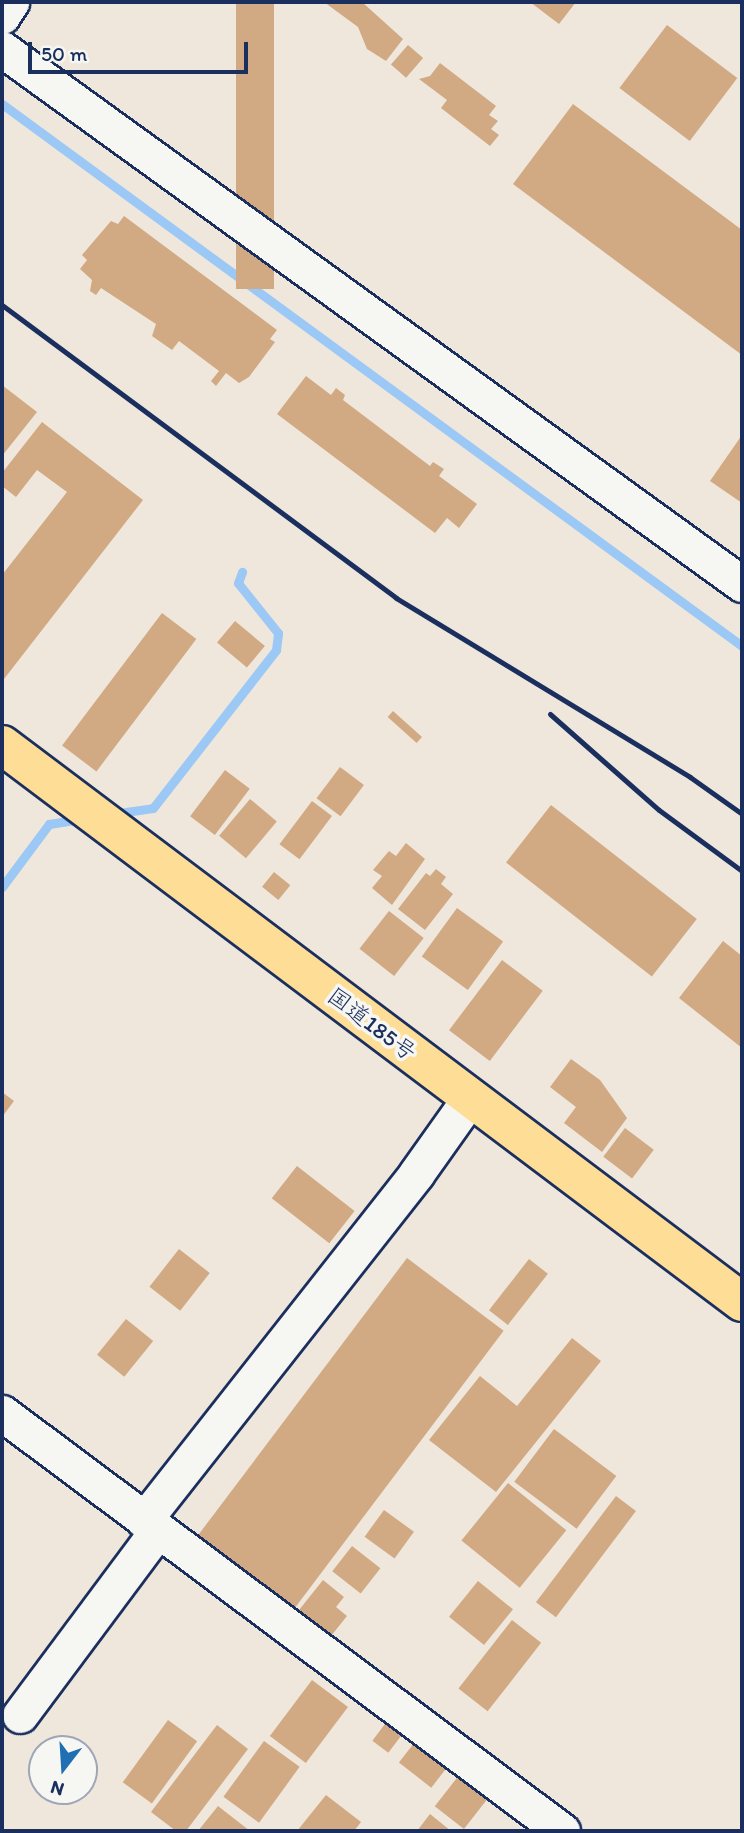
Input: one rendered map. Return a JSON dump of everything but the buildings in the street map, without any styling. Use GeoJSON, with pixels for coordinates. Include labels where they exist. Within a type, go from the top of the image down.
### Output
{"type":"FeatureCollection","features":[{"type":"Feature","properties":{"kind":"highway","name":"国道185号"},"geometry":{"type":"LineString","coordinates":[[2,746],[742,1302]]}},
{"type":"Feature","properties":{"kind":"street"},"geometry":{"type":"LineString","coordinates":[[2,16],[11,2]]}},
{"type":"Feature","properties":{"kind":"street"},"geometry":{"type":"LineString","coordinates":[[2,49],[742,584]]}},
{"type":"Feature","properties":{"kind":"street"},"geometry":{"type":"LineString","coordinates":[[20,1715],[151,1525],[416,1174],[470,1098]]}},
{"type":"Feature","properties":{"kind":"street"},"geometry":{"type":"LineString","coordinates":[[2,1413],[562,1831]]}},
{"type":"Feature","properties":{"kind":"waterway"},"geometry":{"type":"LineString","coordinates":[[2,104],[742,646]]}},
{"type":"Feature","properties":{"kind":"waterway"},"geometry":{"type":"LineString","coordinates":[[112,814],[153,808],[276,650],[278,633],[238,583],[242,572]]}},
{"type":"Feature","properties":{"kind":"waterway"},"geometry":{"type":"LineString","coordinates":[[2,887],[49,824],[81,819]]}},
{"type":"Feature","properties":{"kind":"railway"},"geometry":{"type":"LineString","coordinates":[[2,305],[396,598],[690,777],[742,814]]}},
{"type":"Feature","properties":{"kind":"railway"},"geometry":{"type":"LineString","coordinates":[[550,714],[659,810],[742,871]]}}]}
